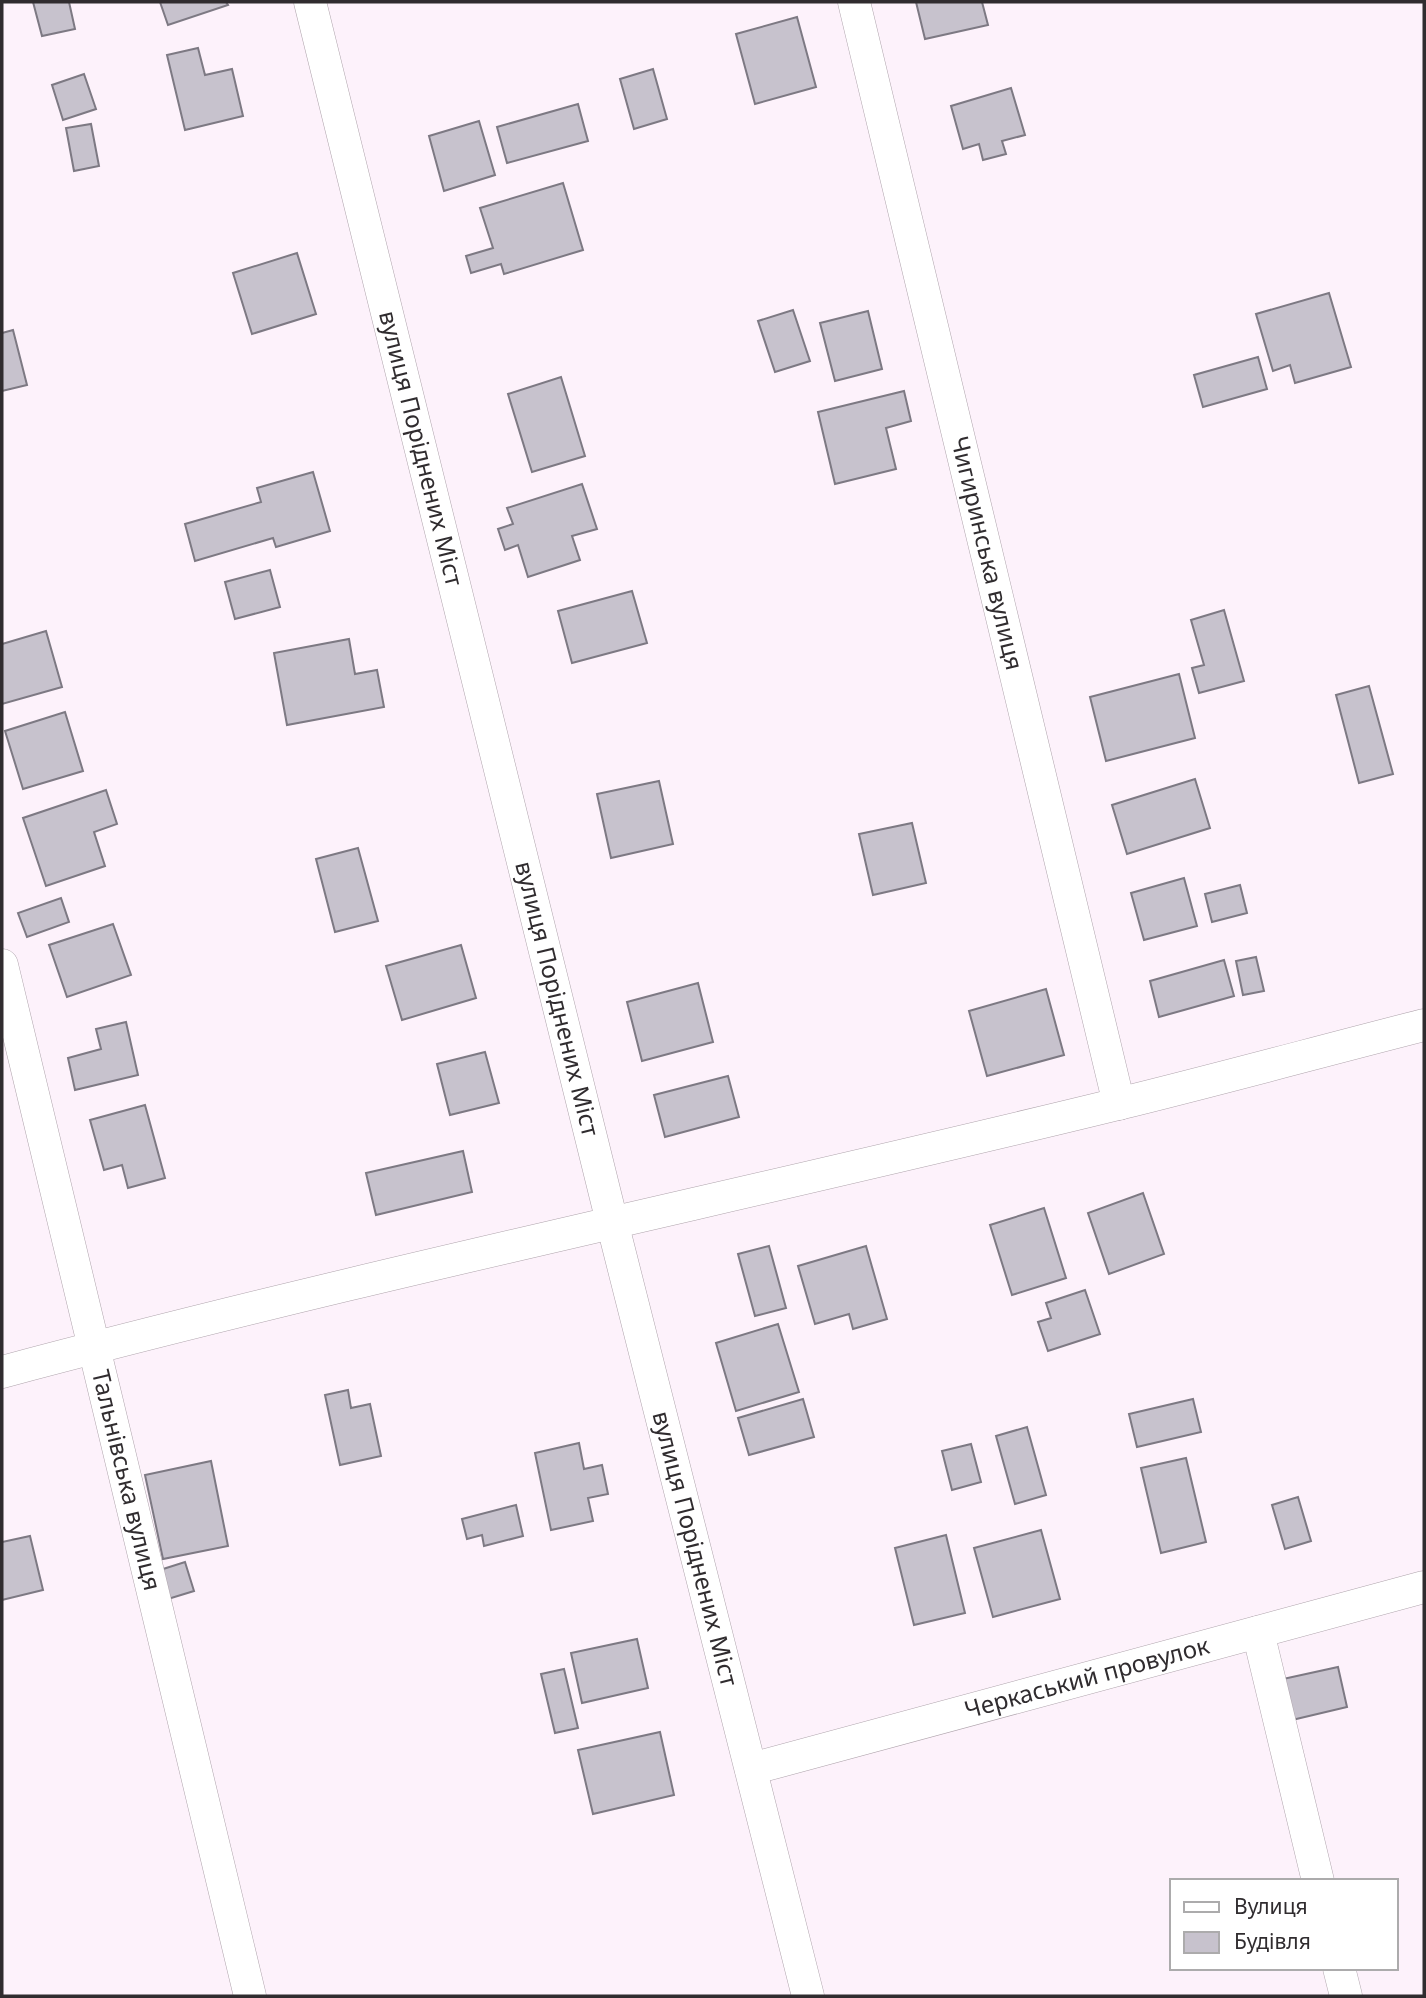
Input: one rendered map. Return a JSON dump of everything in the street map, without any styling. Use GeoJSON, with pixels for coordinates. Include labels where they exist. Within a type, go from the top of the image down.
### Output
{"type":"FeatureCollection","features":[{"type":"Feature","properties":{"kind":"street","name":"вулиця Поріднених Міст"},"geometry":{"type":"LineString","coordinates":[[310,2],[612,1222],[808,1996]]}},
{"type":"Feature","properties":{"kind":"street","name":"Чигиринська вулиця"},"geometry":{"type":"LineString","coordinates":[[854,2],[1119,1104]]}},
{"type":"Feature","properties":{"kind":"street","name":"Тальнівська вулиця"},"geometry":{"type":"LineString","coordinates":[[2,965],[250,1996]]}},
{"type":"Feature","properties":{"kind":"street"},"geometry":{"type":"LineString","coordinates":[[2,1372],[612,1222],[1119,1104],[1424,1025]]}},
{"type":"Feature","properties":{"kind":"street","name":"Черкаський провулок"},"geometry":{"type":"LineString","coordinates":[[751,1769],[1424,1587]]}},
{"type":"Feature","properties":{"kind":"street"},"geometry":{"type":"LineString","coordinates":[[1258,1632],[1318,1879]]}},
{"type":"Feature","properties":{"kind":"street"},"geometry":{"type":"LineString","coordinates":[[1340,1970],[1346,1996]]}},
{"type":"Feature","properties":{"kind":"building"},"geometry":{"type":"Polygon","coordinates":[[[33,2],[69,2],[75,29],[42,36],[33,2]]]}},
{"type":"Feature","properties":{"kind":"building"},"geometry":{"type":"Polygon","coordinates":[[[160,2],[226,2],[228,5],[168,25],[160,2]]]}},
{"type":"Feature","properties":{"kind":"building"},"geometry":{"type":"Polygon","coordinates":[[[916,2],[982,2],[988,25],[925,39],[916,2]]]}},
{"type":"Feature","properties":{"kind":"building"},"geometry":{"type":"Polygon","coordinates":[[[797,17],[816,87],[755,104],[736,34],[797,17]]]}},
{"type":"Feature","properties":{"kind":"building"},"geometry":{"type":"Polygon","coordinates":[[[198,48],[205,75],[232,69],[243,116],[185,130],[167,55],[198,48]]]}},
{"type":"Feature","properties":{"kind":"building"},"geometry":{"type":"Polygon","coordinates":[[[653,69],[667,119],[634,129],[620,79],[653,69]]]}},
{"type":"Feature","properties":{"kind":"building"},"geometry":{"type":"Polygon","coordinates":[[[84,74],[96,109],[63,120],[52,85],[84,74]]]}},
{"type":"Feature","properties":{"kind":"building"},"geometry":{"type":"Polygon","coordinates":[[[1011,88],[1025,135],[1002,141],[1006,154],[983,160],[979,144],[963,149],[951,106],[1011,88]]]}},
{"type":"Feature","properties":{"kind":"building"},"geometry":{"type":"Polygon","coordinates":[[[578,104],[588,141],[507,163],[497,127],[578,104]]]}},
{"type":"Feature","properties":{"kind":"building"},"geometry":{"type":"Polygon","coordinates":[[[479,121],[495,175],[444,191],[429,136],[479,121]]]}},
{"type":"Feature","properties":{"kind":"building"},"geometry":{"type":"Polygon","coordinates":[[[91,124],[99,166],[74,171],[66,128],[91,124]]]}},
{"type":"Feature","properties":{"kind":"building"},"geometry":{"type":"Polygon","coordinates":[[[563,183],[583,250],[504,274],[501,264],[471,273],[466,256],[493,248],[480,208],[563,183]]]}},
{"type":"Feature","properties":{"kind":"building"},"geometry":{"type":"Polygon","coordinates":[[[297,253],[316,314],[252,334],[233,273],[297,253]]]}},
{"type":"Feature","properties":{"kind":"building"},"geometry":{"type":"Polygon","coordinates":[[[1329,293],[1351,367],[1295,383],[1290,365],[1273,371],[1256,314],[1329,293]]]}},
{"type":"Feature","properties":{"kind":"building"},"geometry":{"type":"Polygon","coordinates":[[[793,310],[810,361],[775,372],[758,321],[793,310]]]}},
{"type":"Feature","properties":{"kind":"building"},"geometry":{"type":"Polygon","coordinates":[[[868,311],[882,369],[835,381],[820,323],[868,311]]]}},
{"type":"Feature","properties":{"kind":"building"},"geometry":{"type":"Polygon","coordinates":[[[13,330],[27,385],[2,391],[2,333],[13,330]]]}},
{"type":"Feature","properties":{"kind":"building"},"geometry":{"type":"Polygon","coordinates":[[[1258,357],[1267,389],[1203,407],[1194,375],[1258,357]]]}},
{"type":"Feature","properties":{"kind":"building"},"geometry":{"type":"Polygon","coordinates":[[[561,377],[585,456],[532,472],[508,394],[561,377]]]}},
{"type":"Feature","properties":{"kind":"building"},"geometry":{"type":"Polygon","coordinates":[[[904,391],[911,421],[886,428],[896,469],[835,484],[818,412],[904,391]]]}},
{"type":"Feature","properties":{"kind":"building"},"geometry":{"type":"Polygon","coordinates":[[[313,472],[330,531],[276,547],[273,538],[195,561],[185,524],[261,502],[257,488],[313,472]]]}},
{"type":"Feature","properties":{"kind":"building"},"geometry":{"type":"Polygon","coordinates":[[[582,484],[597,529],[572,536],[580,560],[528,577],[518,545],[505,550],[498,529],[513,524],[507,508],[582,484]]]}},
{"type":"Feature","properties":{"kind":"building"},"geometry":{"type":"Polygon","coordinates":[[[270,570],[280,607],[235,619],[225,582],[270,570]]]}},
{"type":"Feature","properties":{"kind":"building"},"geometry":{"type":"Polygon","coordinates":[[[632,591],[647,643],[572,663],[558,611],[632,591]]]}},
{"type":"Feature","properties":{"kind":"building"},"geometry":{"type":"Polygon","coordinates":[[[1224,610],[1244,681],[1199,693],[1192,668],[1204,665],[1191,620],[1224,610]]]}},
{"type":"Feature","properties":{"kind":"building"},"geometry":{"type":"Polygon","coordinates":[[[46,631],[62,687],[2,704],[2,644],[46,631]]]}},
{"type":"Feature","properties":{"kind":"building"},"geometry":{"type":"Polygon","coordinates":[[[349,639],[355,674],[377,670],[384,707],[287,725],[274,653],[349,639]]]}},
{"type":"Feature","properties":{"kind":"building"},"geometry":{"type":"Polygon","coordinates":[[[1179,674],[1195,738],[1106,761],[1090,697],[1179,674]]]}},
{"type":"Feature","properties":{"kind":"building"},"geometry":{"type":"Polygon","coordinates":[[[1369,686],[1393,774],[1359,783],[1336,695],[1369,686]]]}},
{"type":"Feature","properties":{"kind":"building"},"geometry":{"type":"Polygon","coordinates":[[[65,712],[83,771],[23,789],[5,731],[65,712]]]}},
{"type":"Feature","properties":{"kind":"building"},"geometry":{"type":"Polygon","coordinates":[[[1195,779],[1210,828],[1127,854],[1112,805],[1195,779]]]}},
{"type":"Feature","properties":{"kind":"building"},"geometry":{"type":"Polygon","coordinates":[[[659,781],[673,844],[611,858],[597,794],[659,781]]]}},
{"type":"Feature","properties":{"kind":"building"},"geometry":{"type":"Polygon","coordinates":[[[106,790],[117,824],[94,832],[105,866],[46,886],[23,818],[106,790]]]}},
{"type":"Feature","properties":{"kind":"building"},"geometry":{"type":"Polygon","coordinates":[[[912,823],[926,883],[873,895],[859,834],[912,823]]]}},
{"type":"Feature","properties":{"kind":"building"},"geometry":{"type":"Polygon","coordinates":[[[358,848],[378,921],[335,932],[316,859],[358,848]]]}},
{"type":"Feature","properties":{"kind":"building"},"geometry":{"type":"Polygon","coordinates":[[[1184,878],[1197,926],[1144,940],[1131,893],[1184,878]]]}},
{"type":"Feature","properties":{"kind":"building"},"geometry":{"type":"Polygon","coordinates":[[[1240,885],[1247,913],[1212,922],[1205,894],[1240,885]]]}},
{"type":"Feature","properties":{"kind":"building"},"geometry":{"type":"Polygon","coordinates":[[[61,898],[69,922],[27,937],[18,913],[61,898]]]}},
{"type":"Feature","properties":{"kind":"building"},"geometry":{"type":"Polygon","coordinates":[[[113,924],[131,975],[67,997],[49,945],[113,924]]]}},
{"type":"Feature","properties":{"kind":"building"},"geometry":{"type":"Polygon","coordinates":[[[461,945],[476,998],[402,1020],[386,966],[461,945]]]}},
{"type":"Feature","properties":{"kind":"building"},"geometry":{"type":"Polygon","coordinates":[[[1256,957],[1264,991],[1243,995],[1236,961],[1256,957]]]}},
{"type":"Feature","properties":{"kind":"building"},"geometry":{"type":"Polygon","coordinates":[[[1224,960],[1234,996],[1159,1017],[1150,981],[1224,960]]]}},
{"type":"Feature","properties":{"kind":"building"},"geometry":{"type":"Polygon","coordinates":[[[698,983],[713,1042],[642,1061],[627,1002],[698,983]]]}},
{"type":"Feature","properties":{"kind":"building"},"geometry":{"type":"Polygon","coordinates":[[[1046,989],[1064,1055],[987,1076],[969,1011],[1046,989]]]}},
{"type":"Feature","properties":{"kind":"building"},"geometry":{"type":"Polygon","coordinates":[[[126,1022],[138,1075],[75,1090],[68,1058],[101,1049],[96,1029],[126,1022]]]}},
{"type":"Feature","properties":{"kind":"building"},"geometry":{"type":"Polygon","coordinates":[[[485,1052],[499,1103],[450,1115],[437,1064],[485,1052]]]}},
{"type":"Feature","properties":{"kind":"building"},"geometry":{"type":"Polygon","coordinates":[[[728,1076],[739,1117],[665,1137],[654,1095],[728,1076]]]}},
{"type":"Feature","properties":{"kind":"building"},"geometry":{"type":"Polygon","coordinates":[[[145,1105],[165,1178],[128,1188],[122,1165],[104,1170],[90,1120],[145,1105]]]}},
{"type":"Feature","properties":{"kind":"building"},"geometry":{"type":"Polygon","coordinates":[[[463,1151],[472,1192],[376,1215],[366,1173],[463,1151]]]}},
{"type":"Feature","properties":{"kind":"building"},"geometry":{"type":"Polygon","coordinates":[[[1143,1193],[1164,1254],[1109,1274],[1088,1213],[1143,1193]]]}},
{"type":"Feature","properties":{"kind":"building"},"geometry":{"type":"Polygon","coordinates":[[[1044,1208],[1066,1278],[1012,1295],[990,1225],[1044,1208]]]}},
{"type":"Feature","properties":{"kind":"building"},"geometry":{"type":"Polygon","coordinates":[[[769,1246],[786,1308],[755,1316],[738,1254],[769,1246]]]}},
{"type":"Feature","properties":{"kind":"building"},"geometry":{"type":"Polygon","coordinates":[[[866,1246],[887,1319],[853,1329],[849,1314],[815,1324],[798,1266],[866,1246]]]}},
{"type":"Feature","properties":{"kind":"building"},"geometry":{"type":"Polygon","coordinates":[[[1085,1290],[1100,1334],[1048,1351],[1038,1322],[1051,1318],[1046,1303],[1085,1290]]]}},
{"type":"Feature","properties":{"kind":"building"},"geometry":{"type":"Polygon","coordinates":[[[778,1324],[799,1392],[736,1411],[716,1343],[778,1324]]]}},
{"type":"Feature","properties":{"kind":"building"},"geometry":{"type":"Polygon","coordinates":[[[348,1390],[351,1408],[370,1404],[381,1456],[340,1465],[325,1395],[348,1390]]]}},
{"type":"Feature","properties":{"kind":"building"},"geometry":{"type":"Polygon","coordinates":[[[803,1399],[814,1437],[749,1455],[738,1418],[803,1399]]]}},
{"type":"Feature","properties":{"kind":"building"},"geometry":{"type":"Polygon","coordinates":[[[1193,1399],[1201,1432],[1137,1447],[1129,1414],[1193,1399]]]}},
{"type":"Feature","properties":{"kind":"building"},"geometry":{"type":"Polygon","coordinates":[[[1027,1427],[1046,1495],[1015,1504],[996,1436],[1027,1427]]]}},
{"type":"Feature","properties":{"kind":"building"},"geometry":{"type":"Polygon","coordinates":[[[579,1443],[584,1469],[602,1465],[608,1494],[588,1498],[593,1521],[551,1530],[535,1453],[579,1443]]]}},
{"type":"Feature","properties":{"kind":"building"},"geometry":{"type":"Polygon","coordinates":[[[971,1444],[981,1482],[952,1490],[942,1451],[971,1444]]]}},
{"type":"Feature","properties":{"kind":"building"},"geometry":{"type":"Polygon","coordinates":[[[1186,1458],[1206,1542],[1161,1553],[1141,1468],[1186,1458]]]}},
{"type":"Feature","properties":{"kind":"building"},"geometry":{"type":"Polygon","coordinates":[[[211,1461],[228,1546],[163,1559],[145,1475],[211,1461]]]}},
{"type":"Feature","properties":{"kind":"building"},"geometry":{"type":"Polygon","coordinates":[[[1298,1497],[1311,1541],[1285,1549],[1272,1505],[1298,1497]]]}},
{"type":"Feature","properties":{"kind":"building"},"geometry":{"type":"Polygon","coordinates":[[[516,1505],[523,1536],[484,1546],[482,1535],[467,1539],[462,1519],[516,1505]]]}},
{"type":"Feature","properties":{"kind":"building"},"geometry":{"type":"Polygon","coordinates":[[[1041,1530],[1060,1599],[993,1617],[974,1548],[1041,1530]]]}},
{"type":"Feature","properties":{"kind":"building"},"geometry":{"type":"Polygon","coordinates":[[[946,1535],[965,1613],[914,1625],[895,1548],[946,1535]]]}},
{"type":"Feature","properties":{"kind":"building"},"geometry":{"type":"Polygon","coordinates":[[[30,1536],[43,1590],[2,1600],[2,1542],[30,1536]]]}},
{"type":"Feature","properties":{"kind":"building"},"geometry":{"type":"Polygon","coordinates":[[[185,1562],[194,1591],[168,1599],[160,1570],[185,1562]]]}},
{"type":"Feature","properties":{"kind":"building"},"geometry":{"type":"Polygon","coordinates":[[[637,1639],[648,1688],[582,1703],[571,1653],[637,1639]]]}},
{"type":"Feature","properties":{"kind":"building"},"geometry":{"type":"Polygon","coordinates":[[[1338,1667],[1347,1707],[1292,1720],[1283,1679],[1338,1667]]]}},
{"type":"Feature","properties":{"kind":"building"},"geometry":{"type":"Polygon","coordinates":[[[564,1669],[578,1728],[555,1733],[541,1674],[564,1669]]]}},
{"type":"Feature","properties":{"kind":"building"},"geometry":{"type":"Polygon","coordinates":[[[660,1732],[674,1795],[593,1814],[578,1750],[660,1732]]]}}]}
